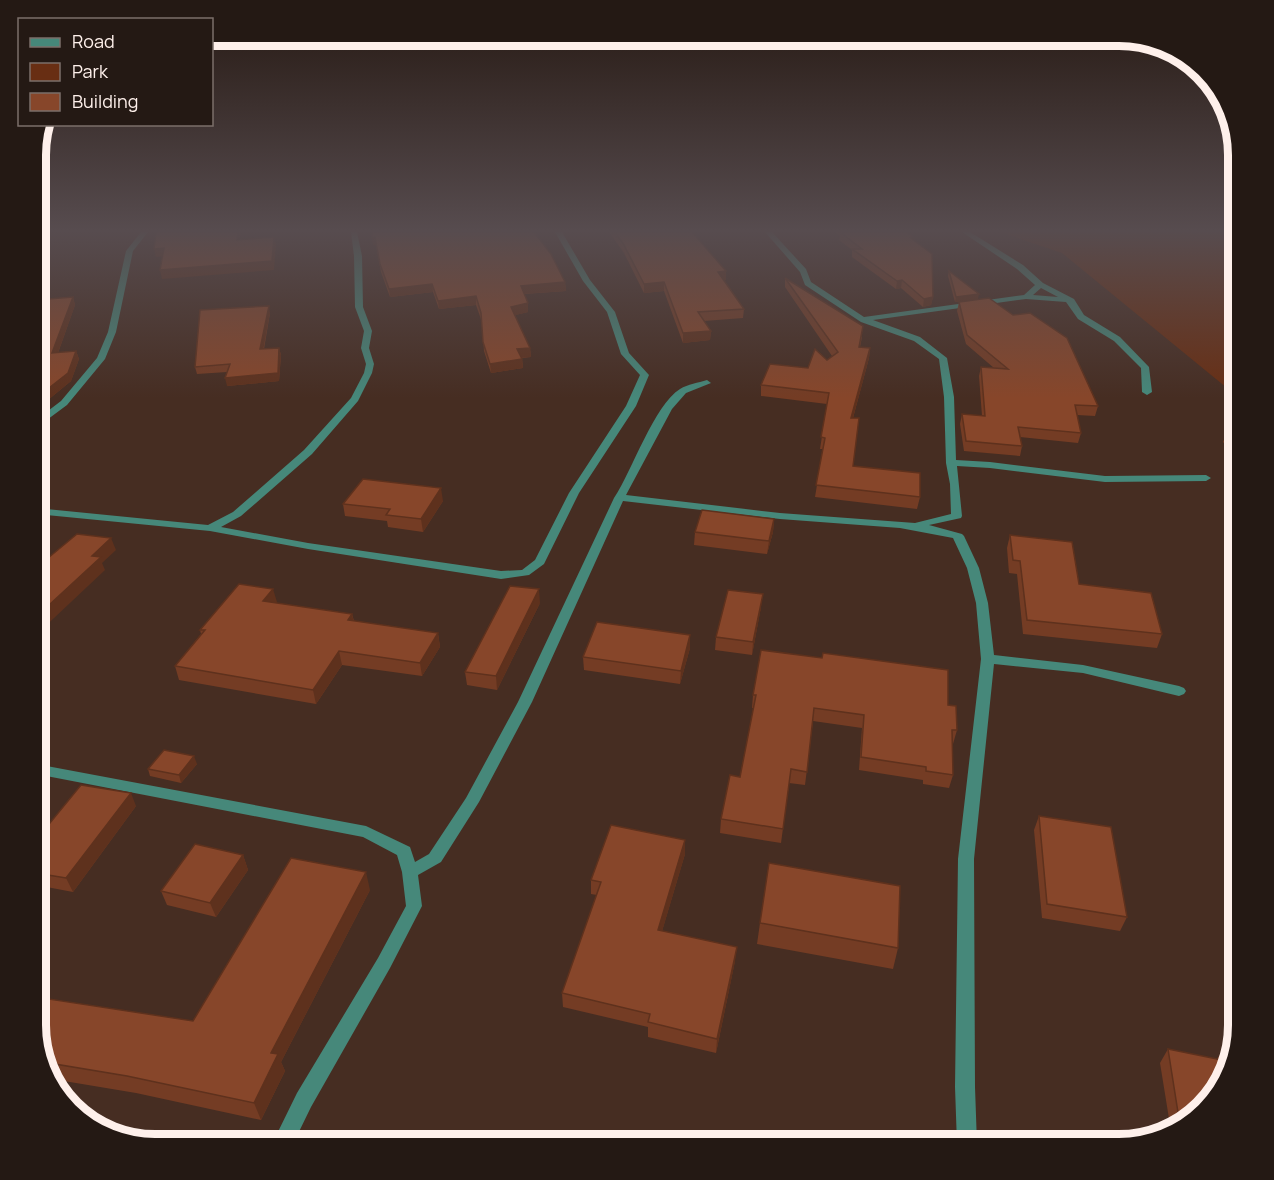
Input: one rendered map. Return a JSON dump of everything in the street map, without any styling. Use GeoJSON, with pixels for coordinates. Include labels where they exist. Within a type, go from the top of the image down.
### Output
{"type":"FeatureCollection","features":[{"type":"Feature","properties":{"kind":"street"},"geometry":{"type":"LineString","coordinates":[[47,416],[64,403],[101,359],[112,332],[122,287]]}},
{"type":"Feature","properties":{"kind":"street"},"geometry":{"type":"LineString","coordinates":[[210,528],[237,514],[308,452],[355,399],[370,364],[365,348],[368,331],[359,307],[359,287]]}},
{"type":"Feature","properties":{"kind":"street"},"geometry":{"type":"LineString","coordinates":[[47,512],[210,528],[308,546],[501,575],[525,573],[540,562],[574,493],[631,406],[645,375],[625,354],[611,312],[592,287]]}},
{"type":"Feature","properties":{"kind":"street"},"geometry":{"type":"LineString","coordinates":[[814,287],[864,320],[917,339],[943,358],[949,397],[951,463],[955,484],[958,536],[973,568],[982,603],[988,659],[966,859],[964,1087],[966,1134]]}},
{"type":"Feature","properties":{"kind":"street"},"geometry":{"type":"LineString","coordinates":[[1026,297],[1038,287]]}},
{"type":"Feature","properties":{"kind":"street"},"geometry":{"type":"LineString","coordinates":[[1044,287],[1071,301],[1081,317],[1117,339],[1145,367],[1147,392]]}},
{"type":"Feature","properties":{"kind":"street"},"geometry":{"type":"LineString","coordinates":[[864,320],[1026,297],[1071,301]]}},
{"type":"Feature","properties":{"kind":"street"},"geometry":{"type":"LineString","coordinates":[[410,872],[435,858],[471,802],[525,702],[619,498],[631,482],[650,438],[677,395],[686,389],[707,384]]}},
{"type":"Feature","properties":{"kind":"street"},"geometry":{"type":"LineString","coordinates":[[951,463],[983,464],[1104,479],[1206,478]]}},
{"type":"Feature","properties":{"kind":"street"},"geometry":{"type":"LineString","coordinates":[[619,498],[689,503],[801,518],[916,525],[958,536]]}},
{"type":"Feature","properties":{"kind":"street"},"geometry":{"type":"LineString","coordinates":[[916,525],[957,516]]}},
{"type":"Feature","properties":{"kind":"street"},"geometry":{"type":"LineString","coordinates":[[988,659],[1083,669],[1179,691]]}},
{"type":"Feature","properties":{"kind":"street"},"geometry":{"type":"LineString","coordinates":[[47,771],[366,832],[404,851],[410,872],[414,906],[287,1134]]}},
{"type":"Feature","properties":{"kind":"green space"},"geometry":{"type":"Polygon","coordinates":[[[1104,287],[1227,287],[1227,388],[1104,287]]]}},
{"type":"Feature","properties":{"kind":"building"},"geometry":{"type":"Polygon","coordinates":[[[433,287],[521,287],[528,303],[511,307],[530,348],[517,349],[522,359],[490,364],[483,342],[481,313],[476,296],[438,301],[433,287]]]}},
{"type":"Feature","properties":{"kind":"building"},"geometry":{"type":"Polygon","coordinates":[[[666,287],[729,287],[744,309],[698,312],[711,331],[683,333],[666,287]]]}},
{"type":"Feature","properties":{"kind":"building"},"geometry":{"type":"Polygon","coordinates":[[[791,287],[800,287],[863,326],[859,347],[870,348],[851,418],[859,418],[853,466],[920,473],[920,497],[816,485],[825,438],[821,437],[829,393],[761,385],[770,364],[808,368],[815,349],[827,360],[838,352],[791,287]]]}},
{"type":"Feature","properties":{"kind":"building"},"geometry":{"type":"Polygon","coordinates":[[[910,287],[933,287],[933,297],[924,299],[910,287]]]}},
{"type":"Feature","properties":{"kind":"building"},"geometry":{"type":"Polygon","coordinates":[[[953,287],[970,287],[979,294],[956,297],[953,287]]]}},
{"type":"Feature","properties":{"kind":"building"},"geometry":{"type":"Polygon","coordinates":[[[73,297],[52,353],[76,351],[68,373],[47,390],[47,299],[73,297]]]}},
{"type":"Feature","properties":{"kind":"building"},"geometry":{"type":"Polygon","coordinates":[[[989,298],[1013,315],[1030,313],[1067,338],[1098,406],[1075,405],[1081,433],[1018,427],[1022,446],[966,441],[962,414],[985,416],[981,367],[1008,369],[967,335],[959,302],[989,298]]]}},
{"type":"Feature","properties":{"kind":"building"},"geometry":{"type":"Polygon","coordinates":[[[269,306],[260,349],[279,348],[278,373],[225,378],[230,364],[195,367],[200,310],[269,306]]]}},
{"type":"Feature","properties":{"kind":"building"},"geometry":{"type":"Polygon","coordinates":[[[363,479],[441,488],[421,519],[386,515],[390,509],[343,504],[363,479]]]}},
{"type":"Feature","properties":{"kind":"building"},"geometry":{"type":"Polygon","coordinates":[[[702,510],[774,519],[769,541],[695,532],[702,510]]]}},
{"type":"Feature","properties":{"kind":"building"},"geometry":{"type":"Polygon","coordinates":[[[77,534],[111,538],[92,556],[101,557],[47,607],[47,559],[77,534]]]}},
{"type":"Feature","properties":{"kind":"building"},"geometry":{"type":"Polygon","coordinates":[[[1010,535],[1072,542],[1079,584],[1151,593],[1162,634],[1027,620],[1020,561],[1013,560],[1010,535]]]}},
{"type":"Feature","properties":{"kind":"building"},"geometry":{"type":"Polygon","coordinates":[[[239,584],[273,589],[263,601],[352,614],[348,620],[438,633],[420,663],[339,651],[313,690],[175,666],[205,630],[200,630],[239,584]]]}},
{"type":"Feature","properties":{"kind":"building"},"geometry":{"type":"Polygon","coordinates":[[[510,586],[539,589],[496,676],[465,672],[510,586]]]}},
{"type":"Feature","properties":{"kind":"building"},"geometry":{"type":"Polygon","coordinates":[[[728,590],[763,594],[753,642],[716,637],[728,590]]]}},
{"type":"Feature","properties":{"kind":"building"},"geometry":{"type":"Polygon","coordinates":[[[597,622],[690,635],[681,671],[583,657],[597,622]]]}},
{"type":"Feature","properties":{"kind":"building"},"geometry":{"type":"Polygon","coordinates":[[[761,650],[822,658],[823,653],[948,670],[948,705],[956,706],[957,730],[952,730],[953,775],[926,771],[926,767],[861,757],[864,715],[814,708],[807,772],[791,769],[783,829],[721,819],[730,775],[740,777],[756,695],[753,695],[761,650]]]}},
{"type":"Feature","properties":{"kind":"building"},"geometry":{"type":"Polygon","coordinates":[[[164,750],[194,756],[179,775],[148,769],[164,750]]]}},
{"type":"Feature","properties":{"kind":"building"},"geometry":{"type":"Polygon","coordinates":[[[81,785],[131,793],[66,878],[47,875],[47,827],[81,785]]]}},
{"type":"Feature","properties":{"kind":"building"},"geometry":{"type":"Polygon","coordinates":[[[1039,816],[1111,827],[1127,917],[1047,904],[1039,816]]]}},
{"type":"Feature","properties":{"kind":"building"},"geometry":{"type":"Polygon","coordinates":[[[611,825],[685,840],[658,930],[737,947],[717,1039],[648,1022],[650,1014],[562,993],[601,882],[591,880],[611,825]]]}},
{"type":"Feature","properties":{"kind":"building"},"geometry":{"type":"Polygon","coordinates":[[[195,844],[243,855],[210,903],[161,891],[195,844]]]}},
{"type":"Feature","properties":{"kind":"building"},"geometry":{"type":"Polygon","coordinates":[[[291,858],[366,872],[271,1053],[278,1054],[254,1103],[127,1076],[54,1064],[47,1032],[47,999],[193,1021],[291,858]]]}},
{"type":"Feature","properties":{"kind":"building"},"geometry":{"type":"Polygon","coordinates":[[[769,863],[900,886],[898,948],[760,923],[769,863]]]}},
{"type":"Feature","properties":{"kind":"building"},"geometry":{"type":"Polygon","coordinates":[[[1168,1049],[1222,1060],[1205,1091],[1196,1102],[1178,1115],[1168,1049]]]}}]}
